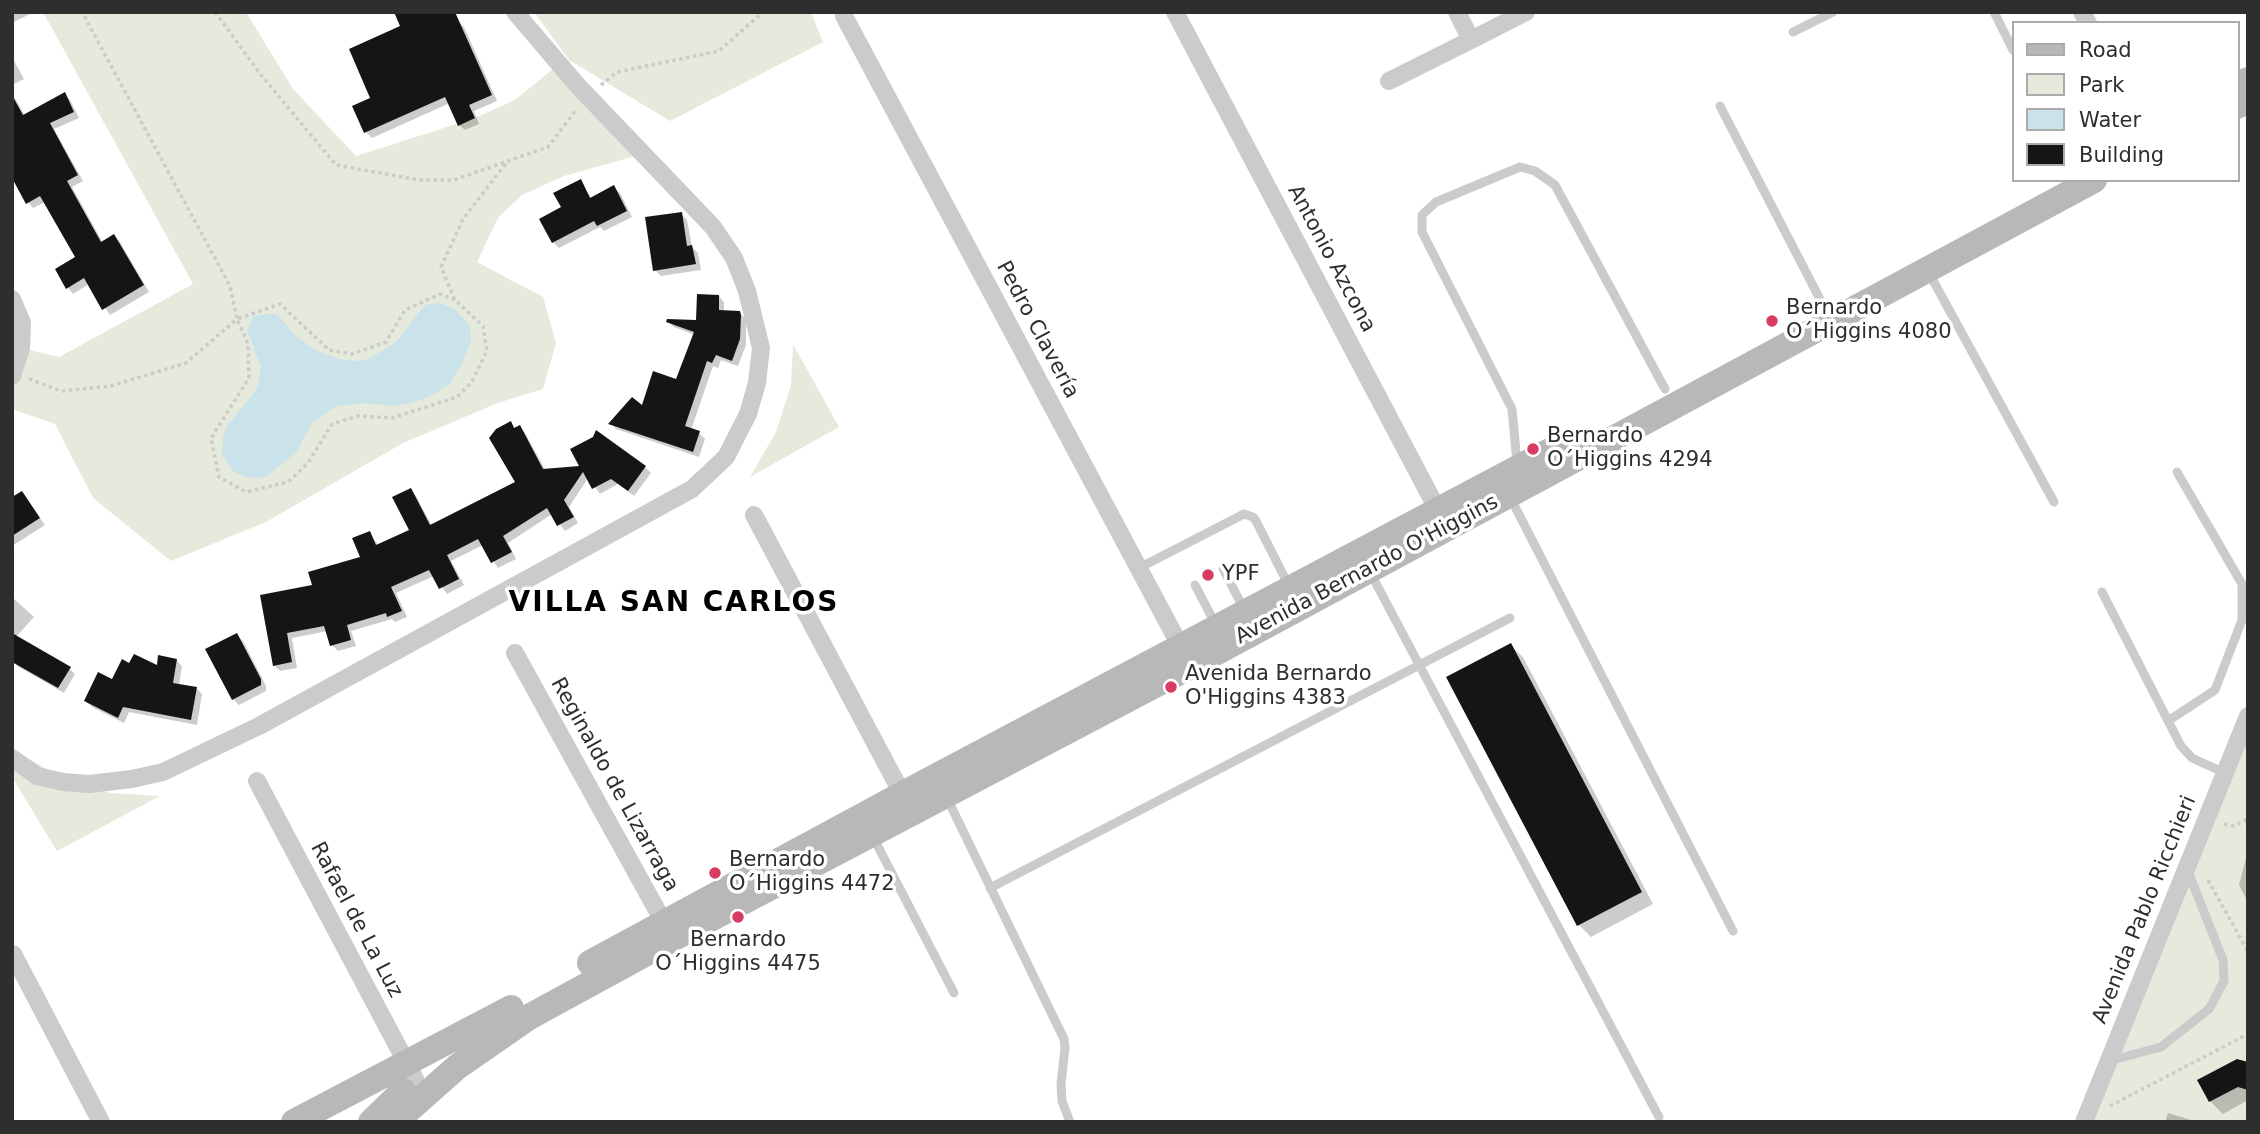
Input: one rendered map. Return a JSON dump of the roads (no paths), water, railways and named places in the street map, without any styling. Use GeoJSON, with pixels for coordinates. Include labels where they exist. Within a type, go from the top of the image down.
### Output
{"type":"FeatureCollection","features":[{"type":"Feature","properties":{"kind":"main road","name":"Avenida Bernardo O'Higgins"},"geometry":{"type":"LineString","coordinates":[[1509,480],[1923,261],[2056,182]]}},
{"type":"Feature","properties":{"kind":"main road","name":"Avenida Bernardo O'Higgins"},"geometry":{"type":"LineString","coordinates":[[395,1122],[439,1082],[511,1028],[668,930],[1442,519],[1665,390],[1698,382],[1823,305],[2090,182]]}},
{"type":"Feature","properties":{"kind":"main road","name":"Avenida Bernardo O'Higgins"},"geometry":{"type":"LineString","coordinates":[[294,1122],[410,1071],[512,1008],[668,930],[871,834],[908,803],[945,794],[1186,657],[1217,628],[1290,589],[1364,561]]}},
{"type":"Feature","properties":{"kind":"main road"},"geometry":{"type":"LineString","coordinates":[[371,1122],[410,1071]]}},
{"type":"Feature","properties":{"kind":"street"},"geometry":{"type":"LineString","coordinates":[[12,758],[37,776],[63,782],[89,784],[163,772],[259,726],[691,489],[726,457],[748,414],[757,383],[761,348],[747,291],[734,258],[713,228],[587,96],[515,12]]}},
{"type":"Feature","properties":{"kind":"street","name":"Antonio Azcona"},"geometry":{"type":"LineString","coordinates":[[1175,12],[1442,519]]}},
{"type":"Feature","properties":{"kind":"street"},"geometry":{"type":"LineString","coordinates":[[1457,12],[1471,40]]}},
{"type":"Feature","properties":{"kind":"street"},"geometry":{"type":"LineString","coordinates":[[1389,81],[1526,12]]}},
{"type":"Feature","properties":{"kind":"street","name":"Pedro Clavería"},"geometry":{"type":"LineString","coordinates":[[844,16],[1186,657]]}},
{"type":"Feature","properties":{"kind":"street"},"geometry":{"type":"LineString","coordinates":[[12,299],[22,323],[21,348],[13,375]]}},
{"type":"Feature","properties":{"kind":"street"},"geometry":{"type":"LineString","coordinates":[[754,515],[908,803]]}},
{"type":"Feature","properties":{"kind":"street","name":"Reginaldo de Lizarraga"},"geometry":{"type":"LineString","coordinates":[[515,653],[668,930]]}},
{"type":"Feature","properties":{"kind":"street","name":"Avenida Pablo Ricchieri"},"geometry":{"type":"LineString","coordinates":[[2085,1121],[2248,716]]}},
{"type":"Feature","properties":{"kind":"street","name":"Rafael de La Luz"},"geometry":{"type":"LineString","coordinates":[[257,782],[410,1071]]}},
{"type":"Feature","properties":{"kind":"street"},"geometry":{"type":"LineString","coordinates":[[13,954],[101,1122]]}},
{"type":"Feature","properties":{"kind":"lane"},"geometry":{"type":"LineString","coordinates":[[1793,32],[1833,12]]}},
{"type":"Feature","properties":{"kind":"lane"},"geometry":{"type":"LineString","coordinates":[[1994,12],[2011,46]]}},
{"type":"Feature","properties":{"kind":"lane"},"geometry":{"type":"LineString","coordinates":[[1720,106],[1823,305]]}},
{"type":"Feature","properties":{"kind":"lane"},"geometry":{"type":"LineString","coordinates":[[1665,390],[1555,185],[1535,171],[1520,167],[1436,202],[1422,215],[1422,232],[1512,409],[1509,480],[1733,931]]}},
{"type":"Feature","properties":{"kind":"lane"},"geometry":{"type":"LineString","coordinates":[[1923,261],[2054,502]]}},
{"type":"Feature","properties":{"kind":"lane"},"geometry":{"type":"LineString","coordinates":[[2168,721],[2215,690],[2242,620],[2242,584],[2177,472]]}},
{"type":"Feature","properties":{"kind":"lane"},"geometry":{"type":"LineString","coordinates":[[1139,568],[1238,516],[1253,517],[1290,589]]}},
{"type":"Feature","properties":{"kind":"lane"},"geometry":{"type":"LineString","coordinates":[[1204,534],[1209,544]]}},
{"type":"Feature","properties":{"kind":"lane"},"geometry":{"type":"LineString","coordinates":[[1175,549],[1181,559]]}},
{"type":"Feature","properties":{"kind":"lane"},"geometry":{"type":"LineString","coordinates":[[1364,561],[1660,1117]]}},
{"type":"Feature","properties":{"kind":"lane"},"geometry":{"type":"LineString","coordinates":[[1223,569],[1246,613]]}},
{"type":"Feature","properties":{"kind":"lane"},"geometry":{"type":"LineString","coordinates":[[1195,585],[1217,628]]}},
{"type":"Feature","properties":{"kind":"lane"},"geometry":{"type":"LineString","coordinates":[[2102,592],[2181,746],[2192,758],[2224,774]]}},
{"type":"Feature","properties":{"kind":"lane"},"geometry":{"type":"LineString","coordinates":[[990,888],[1510,618]]}},
{"type":"Feature","properties":{"kind":"lane"},"geometry":{"type":"LineString","coordinates":[[945,794],[1064,1039],[1061,1093],[1070,1122]]}},
{"type":"Feature","properties":{"kind":"lane"},"geometry":{"type":"LineString","coordinates":[[871,834],[954,993]]}},
{"type":"Feature","properties":{"kind":"lane"},"geometry":{"type":"LineString","coordinates":[[2109,1061],[2161,1047],[2209,1009],[2224,982],[2223,960],[2190,860]]}},
{"type":"Feature","properties":{"kind":"water"},"geometry":{"type":"Polygon","coordinates":[[[438,303],[454,308],[470,326],[471,341],[463,362],[450,383],[433,395],[412,403],[391,406],[367,403],[337,406],[312,423],[296,453],[266,477],[247,478],[233,471],[222,454],[223,438],[227,426],[257,389],[261,367],[247,330],[253,317],[277,314],[294,334],[313,349],[336,358],[367,360],[396,342],[425,305],[438,303]]]}},
{"type":"Feature","properties":{"kind":"place","name":"Bernardo O´Higgins 4080"},"geometry":{"type":"Point","coordinates":[1772,321]}},
{"type":"Feature","properties":{"kind":"place","name":"Bernardo O´Higgins 4294"},"geometry":{"type":"Point","coordinates":[1533,449]}},
{"type":"Feature","properties":{"kind":"place","name":"YPF"},"geometry":{"type":"Point","coordinates":[1208,575]}},
{"type":"Feature","properties":{"kind":"place","name":"Avenida Bernardo O'Higgins 4383"},"geometry":{"type":"Point","coordinates":[1171,687]}},
{"type":"Feature","properties":{"kind":"place","name":"Bernardo O´Higgins 4472"},"geometry":{"type":"Point","coordinates":[715,873]}},
{"type":"Feature","properties":{"kind":"place","name":"Bernardo O´Higgins 4475"},"geometry":{"type":"Point","coordinates":[738,917]}},
{"type":"Feature","properties":{"kind":"district","name":"VILLA SAN CARLOS"},"geometry":{"type":"Point","coordinates":[674,604]}}]}
